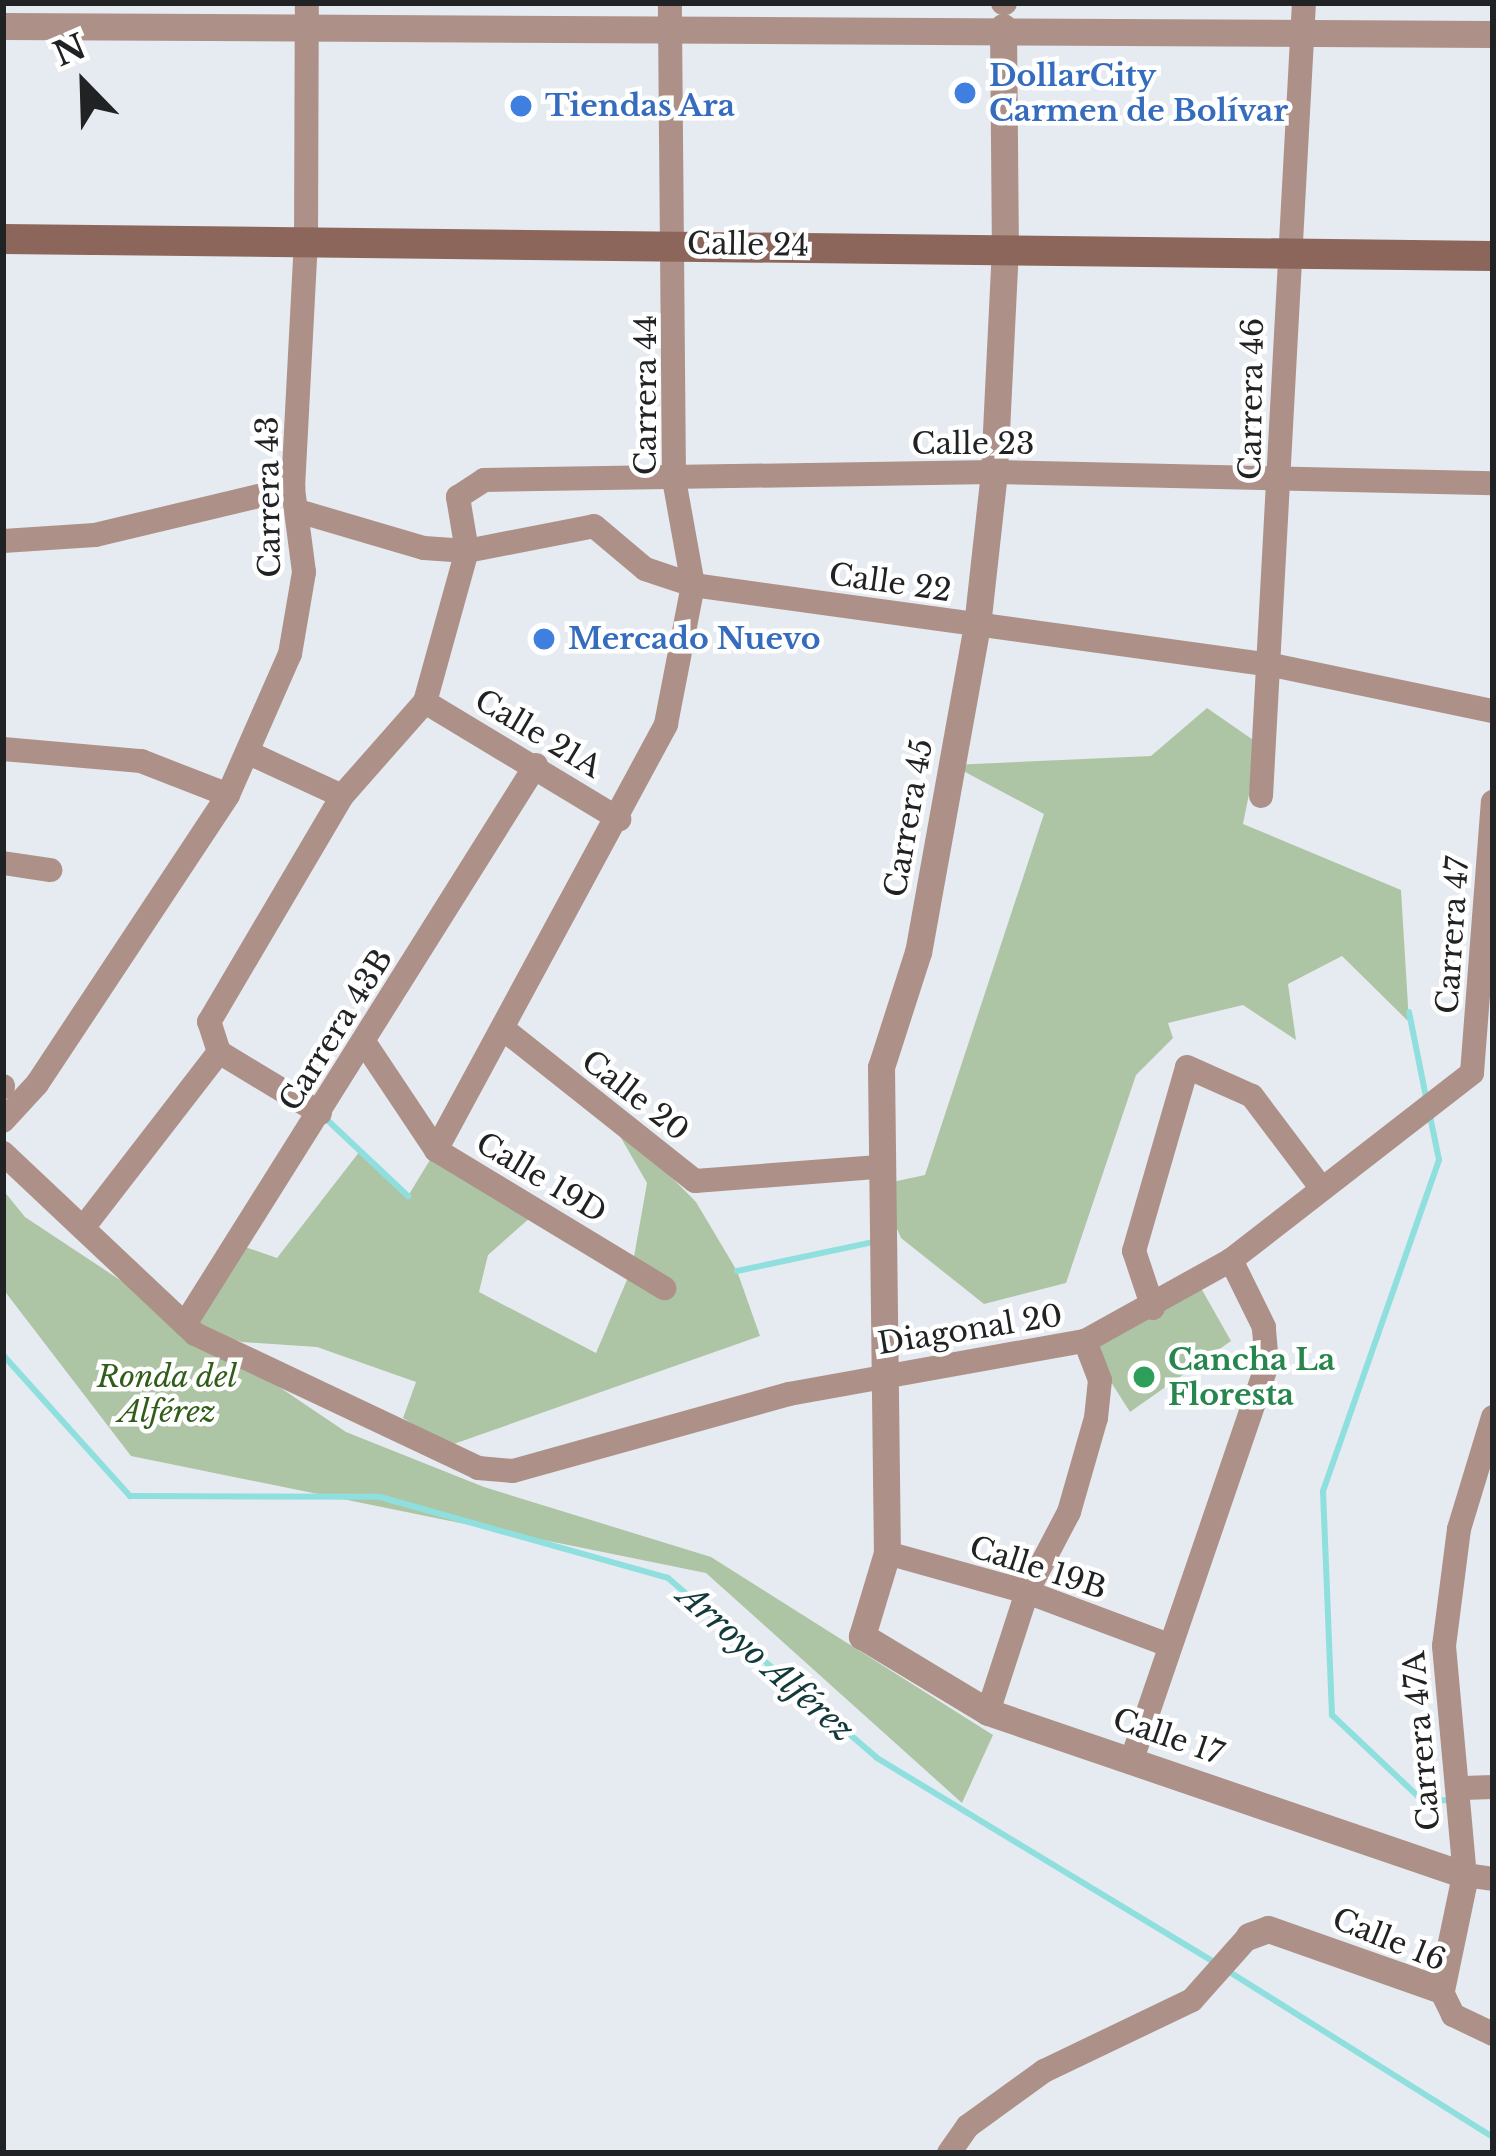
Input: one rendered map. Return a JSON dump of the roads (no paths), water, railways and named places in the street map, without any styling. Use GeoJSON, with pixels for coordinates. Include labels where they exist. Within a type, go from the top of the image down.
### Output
{"type":"FeatureCollection","features":[{"type":"Feature","properties":{"kind":"main road","name":"Calle 24"},"geometry":{"type":"LineString","coordinates":[[3,239],[1493,256]]}},
{"type":"Feature","properties":{"kind":"street","name":"Carrera 46"},"geometry":{"type":"LineString","coordinates":[[1261,796],[1281,481],[1286,253],[1304,3]]}},
{"type":"Feature","properties":{"kind":"street"},"geometry":{"type":"LineString","coordinates":[[3,26],[306,16],[670,16],[1003,9],[1301,32],[1493,34]]}},
{"type":"Feature","properties":{"kind":"street","name":"Carrera 45"},"geometry":{"type":"LineString","coordinates":[[862,1636],[887,1553],[889,1372],[878,1167],[881,1067],[918,952],[976,625],[994,472],[1005,247],[1003,9]]}},
{"type":"Feature","properties":{"kind":"street","name":"Carrera 43"},"geometry":{"type":"LineString","coordinates":[[3,1121],[37,1084],[228,795],[251,754],[290,654],[304,572],[296,500],[306,242],[306,16]]}},
{"type":"Feature","properties":{"kind":"street","name":"Carrera 44"},"geometry":{"type":"LineString","coordinates":[[436,1150],[506,1032],[666,724],[693,585],[674,479],[676,244],[670,16]]}},
{"type":"Feature","properties":{"kind":"street","name":"Calle 23"},"geometry":{"type":"LineString","coordinates":[[467,550],[458,496],[484,480],[994,472],[1493,483]]}},
{"type":"Feature","properties":{"kind":"street"},"geometry":{"type":"LineString","coordinates":[[3,541],[95,535],[296,500]]}},
{"type":"Feature","properties":{"kind":"street","name":"Calle 22"},"geometry":{"type":"LineString","coordinates":[[296,500],[424,548],[467,550],[594,526],[645,569],[693,585],[1271,665],[1493,711]]}},
{"type":"Feature","properties":{"kind":"street"},"geometry":{"type":"LineString","coordinates":[[320,1113],[218,1052],[209,1022],[342,796],[425,701],[467,550]]}},
{"type":"Feature","properties":{"kind":"street","name":"Calle 21A"},"geometry":{"type":"LineString","coordinates":[[425,701],[619,819]]}},
{"type":"Feature","properties":{"kind":"street"},"geometry":{"type":"LineString","coordinates":[[3,749],[141,761],[228,795]]}},
{"type":"Feature","properties":{"kind":"street"},"geometry":{"type":"LineString","coordinates":[[251,754],[342,796]]}},
{"type":"Feature","properties":{"kind":"street","name":"Carrera 43B"},"geometry":{"type":"LineString","coordinates":[[185,1324],[536,765]]}},
{"type":"Feature","properties":{"kind":"street","name":"Carrera 47"},"geometry":{"type":"LineString","coordinates":[[1482,1078],[1493,802]]}},
{"type":"Feature","properties":{"kind":"street"},"geometry":{"type":"LineString","coordinates":[[3,863],[50,870]]}},
{"type":"Feature","properties":{"kind":"street","name":"Calle 20"},"geometry":{"type":"LineString","coordinates":[[506,1032],[695,1181],[878,1167]]}},
{"type":"Feature","properties":{"kind":"street","name":"Calle 19D"},"geometry":{"type":"LineString","coordinates":[[364,1042],[436,1150],[664,1288]]}},
{"type":"Feature","properties":{"kind":"street"},"geometry":{"type":"LineString","coordinates":[[83,1228],[218,1052]]}},
{"type":"Feature","properties":{"kind":"street"},"geometry":{"type":"LineString","coordinates":[[1154,1308],[1134,1251],[1186,1067],[1252,1096],[1322,1189]]}},
{"type":"Feature","properties":{"kind":"street","name":"Diagonal 20"},"geometry":{"type":"LineString","coordinates":[[185,1324],[478,1468],[549,1467],[789,1394],[889,1372],[1085,1341],[1154,1308],[1231,1260],[1322,1189],[1482,1078]]}},
{"type":"Feature","properties":{"kind":"street"},"geometry":{"type":"LineString","coordinates":[[3,1153],[185,1324]]}},
{"type":"Feature","properties":{"kind":"street"},"geometry":{"type":"LineString","coordinates":[[1132,1759],[1267,1364],[1264,1327],[1231,1260]]}},
{"type":"Feature","properties":{"kind":"street"},"geometry":{"type":"LineString","coordinates":[[988,1712],[1027,1592],[1069,1512],[1096,1418],[1100,1380],[1085,1341]]}},
{"type":"Feature","properties":{"kind":"street","name":"Carrera 47A"},"geometry":{"type":"LineString","coordinates":[[1442,1990],[1479,1877],[1444,1646],[1459,1529],[1493,1418]]}},
{"type":"Feature","properties":{"kind":"street","name":"Calle 19B"},"geometry":{"type":"LineString","coordinates":[[887,1553],[1027,1592],[1169,1646]]}},
{"type":"Feature","properties":{"kind":"street","name":"Calle 17"},"geometry":{"type":"LineString","coordinates":[[862,1636],[988,1712],[1479,1877]]}},
{"type":"Feature","properties":{"kind":"street"},"geometry":{"type":"LineString","coordinates":[[1462,1788],[1493,1787]]}},
{"type":"Feature","properties":{"kind":"street"},"geometry":{"type":"LineString","coordinates":[[1479,1877],[1493,1865]]}},
{"type":"Feature","properties":{"kind":"street","name":"Calle 16"},"geometry":{"type":"LineString","coordinates":[[1249,1936],[1268,1929],[1442,1990],[1453,2014],[1493,2034]]}},
{"type":"Feature","properties":{"kind":"street"},"geometry":{"type":"LineString","coordinates":[[949,2153],[968,2126],[1044,2071],[1192,2000],[1249,1936]]}},
{"type":"Feature","properties":{"kind":"waterway"},"geometry":{"type":"LineString","coordinates":[[1409,1012],[1426,1097]]}},
{"type":"Feature","properties":{"kind":"waterway"},"geometry":{"type":"LineString","coordinates":[[323,1116],[408,1196]]}},
{"type":"Feature","properties":{"kind":"waterway"},"geometry":{"type":"LineString","coordinates":[[1430,1116],[1439,1160],[1323,1491],[1332,1715],[1423,1801],[1451,1800]]}},
{"type":"Feature","properties":{"kind":"waterway"},"geometry":{"type":"LineString","coordinates":[[737,1271],[874,1242]]}},
{"type":"Feature","properties":{"kind":"waterway","name":"Arroyo Alférez"},"geometry":{"type":"LineString","coordinates":[[3,1355],[130,1496],[380,1497],[668,1578],[877,1758],[1217,1964]]}},
{"type":"Feature","properties":{"kind":"waterway","name":"Arroyo Alférez"},"geometry":{"type":"LineString","coordinates":[[1228,1971],[1493,2137]]}},
{"type":"Feature","properties":{"kind":"place","name":"DollarCity Carmen de Bolívar"},"geometry":{"type":"Point","coordinates":[965,93]}},
{"type":"Feature","properties":{"kind":"place","name":"Tiendas Ara"},"geometry":{"type":"Point","coordinates":[521,106]}},
{"type":"Feature","properties":{"kind":"place","name":"Mercado Nuevo"},"geometry":{"type":"Point","coordinates":[544,639]}},
{"type":"Feature","properties":{"kind":"place","name":"Cancha La Floresta"},"geometry":{"type":"Point","coordinates":[1144,1377]}},
{"type":"Feature","properties":{"kind":"park label","name":"Ronda del Alférez"},"geometry":{"type":"Point","coordinates":[167,1394]}}]}
